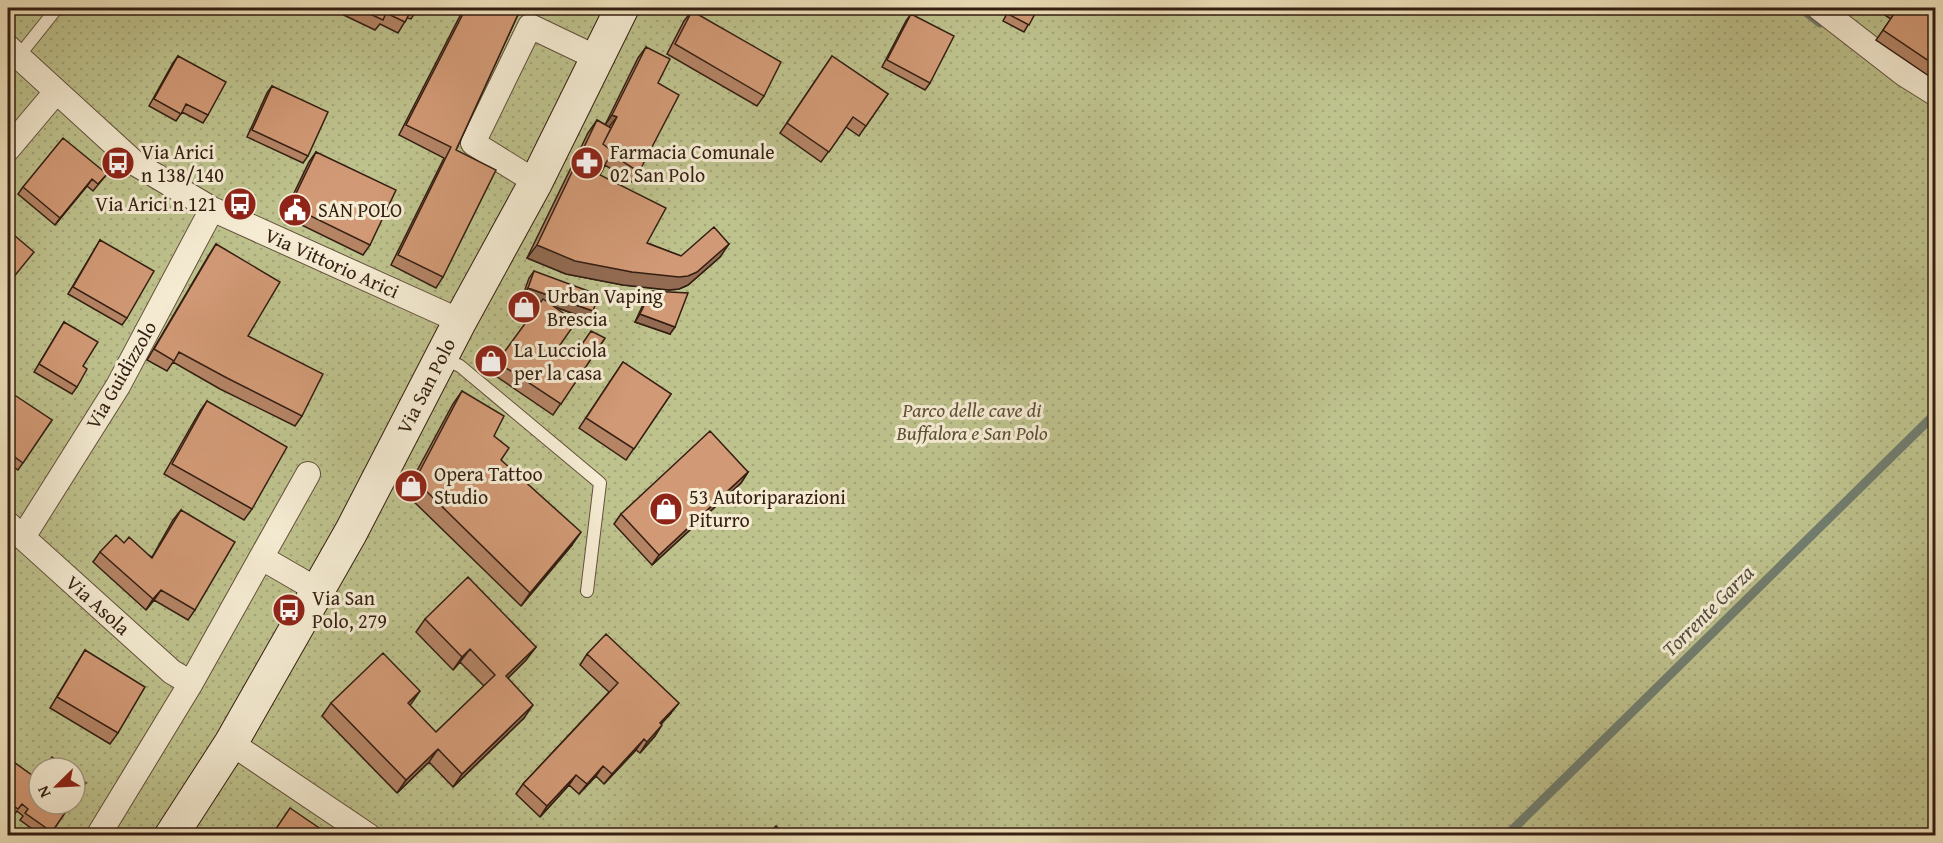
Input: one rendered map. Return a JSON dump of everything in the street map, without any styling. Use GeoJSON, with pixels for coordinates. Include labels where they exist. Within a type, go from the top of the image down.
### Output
{"type":"FeatureCollection","features":[{"type":"Feature","properties":{"kind":"main road","name":"Via San Polo"},"geometry":{"type":"LineString","coordinates":[[171,836],[231,742],[319,591],[460,321],[536,182],[622,8]]}},
{"type":"Feature","properties":{"kind":"street"},"geometry":{"type":"LineString","coordinates":[[1819,8],[1904,74],[1935,94]]}},
{"type":"Feature","properties":{"kind":"street"},"geometry":{"type":"LineString","coordinates":[[536,182],[473,143],[530,26],[597,58]]}},
{"type":"Feature","properties":{"kind":"street","name":"Via Vittorio Arici"},"geometry":{"type":"LineString","coordinates":[[13,52],[136,164],[212,209],[460,321]]}},
{"type":"Feature","properties":{"kind":"street"},"geometry":{"type":"LineString","coordinates":[[8,149],[56,92]]}},
{"type":"Feature","properties":{"kind":"street","name":"Via Guidizzolo"},"geometry":{"type":"LineString","coordinates":[[15,531],[118,386],[212,209]]}},
{"type":"Feature","properties":{"kind":"street"},"geometry":{"type":"LineString","coordinates":[[98,836],[191,683],[308,474]]}},
{"type":"Feature","properties":{"kind":"street","name":"Via Asola"},"geometry":{"type":"LineString","coordinates":[[15,531],[172,672],[191,683]]}},
{"type":"Feature","properties":{"kind":"street"},"geometry":{"type":"LineString","coordinates":[[262,558],[319,591]]}},
{"type":"Feature","properties":{"kind":"street"},"geometry":{"type":"LineString","coordinates":[[231,742],[369,836]]}},
{"type":"Feature","properties":{"kind":"lane"},"geometry":{"type":"LineString","coordinates":[[13,52],[57,8]]}},
{"type":"Feature","properties":{"kind":"lane"},"geometry":{"type":"LineString","coordinates":[[441,357],[460,366],[600,483],[587,591]]}},
{"type":"Feature","properties":{"kind":"green space","name":"Parco delle cave di Buffalora e San Polo"},"geometry":{"type":"Polygon","coordinates":[[[8,8],[1935,8],[1935,835],[8,835],[8,8]]]}},
{"type":"Feature","properties":{"kind":"building"},"geometry":{"type":"Polygon","coordinates":[[[357,8],[412,8],[405,22],[386,13],[383,20],[357,8]]]}},
{"type":"Feature","properties":{"kind":"building"},"geometry":{"type":"Polygon","coordinates":[[[466,8],[521,8],[456,150],[496,170],[443,277],[398,255],[451,147],[406,125],[466,8]]]}},
{"type":"Feature","properties":{"kind":"building"},"geometry":{"type":"Polygon","coordinates":[[[1012,8],[1038,8],[1029,25],[1008,14],[1012,8]]]}},
{"type":"Feature","properties":{"kind":"building"},"geometry":{"type":"Polygon","coordinates":[[[1898,8],[1926,8],[1935,14],[1935,65],[1883,30],[1898,8]]]}},
{"type":"Feature","properties":{"kind":"building"},"geometry":{"type":"Polygon","coordinates":[[[692,11],[781,62],[764,96],[675,44],[692,11]]]}},
{"type":"Feature","properties":{"kind":"building"},"geometry":{"type":"Polygon","coordinates":[[[911,14],[954,36],[930,83],[887,60],[911,14]]]}},
{"type":"Feature","properties":{"kind":"building"},"geometry":{"type":"Polygon","coordinates":[[[646,47],[670,59],[658,83],[679,95],[639,172],[611,154],[612,151],[603,144],[617,117],[612,115],[646,47]]]}},
{"type":"Feature","properties":{"kind":"building"},"geometry":{"type":"Polygon","coordinates":[[[178,56],[226,82],[208,115],[186,104],[181,114],[154,99],[178,56]]]}},
{"type":"Feature","properties":{"kind":"building"},"geometry":{"type":"Polygon","coordinates":[[[832,56],[888,94],[866,126],[853,117],[829,152],[787,123],[832,56]]]}},
{"type":"Feature","properties":{"kind":"building"},"geometry":{"type":"Polygon","coordinates":[[[272,86],[328,112],[308,156],[252,130],[272,86]]]}},
{"type":"Feature","properties":{"kind":"building"},"geometry":{"type":"Polygon","coordinates":[[[597,120],[611,128],[603,144],[612,151],[600,175],[666,208],[647,243],[681,256],[714,227],[729,244],[697,272],[679,277],[632,272],[575,261],[537,245],[597,120]]]}},
{"type":"Feature","properties":{"kind":"building"},"geometry":{"type":"Polygon","coordinates":[[[63,138],[107,174],[98,184],[92,179],[60,218],[23,187],[63,138]]]}},
{"type":"Feature","properties":{"kind":"building"},"geometry":{"type":"Polygon","coordinates":[[[316,152],[396,190],[370,245],[290,206],[316,152]]]}},
{"type":"Feature","properties":{"kind":"building"},"geometry":{"type":"Polygon","coordinates":[[[8,230],[34,252],[8,284],[8,230]]]}},
{"type":"Feature","properties":{"kind":"building"},"geometry":{"type":"Polygon","coordinates":[[[100,240],[154,271],[127,318],[73,287],[100,240]]]}},
{"type":"Feature","properties":{"kind":"building"},"geometry":{"type":"Polygon","coordinates":[[[216,244],[280,282],[248,336],[323,374],[302,416],[179,352],[174,361],[154,349],[216,244]]]}},
{"type":"Feature","properties":{"kind":"building"},"geometry":{"type":"Polygon","coordinates":[[[534,271],[599,295],[593,311],[528,288],[534,271]]]}},
{"type":"Feature","properties":{"kind":"building"},"geometry":{"type":"Polygon","coordinates":[[[651,291],[688,293],[675,327],[640,314],[651,291]]]}},
{"type":"Feature","properties":{"kind":"building"},"geometry":{"type":"Polygon","coordinates":[[[543,299],[576,322],[560,345],[576,353],[591,331],[605,338],[561,404],[497,362],[543,299]]]}},
{"type":"Feature","properties":{"kind":"building"},"geometry":{"type":"Polygon","coordinates":[[[64,322],[98,342],[83,366],[87,369],[77,387],[39,364],[64,322]]]}},
{"type":"Feature","properties":{"kind":"building"},"geometry":{"type":"Polygon","coordinates":[[[623,362],[671,394],[634,449],[586,418],[623,362]]]}},
{"type":"Feature","properties":{"kind":"building"},"geometry":{"type":"Polygon","coordinates":[[[462,391],[504,416],[494,436],[509,448],[501,460],[581,532],[530,593],[415,480],[462,391]]]}},
{"type":"Feature","properties":{"kind":"building"},"geometry":{"type":"Polygon","coordinates":[[[13,394],[52,420],[23,463],[8,452],[8,403],[13,394]]]}},
{"type":"Feature","properties":{"kind":"building"},"geometry":{"type":"Polygon","coordinates":[[[207,401],[287,447],[252,509],[172,464],[207,401]]]}},
{"type":"Feature","properties":{"kind":"building"},"geometry":{"type":"Polygon","coordinates":[[[710,431],[748,472],[659,555],[621,514],[710,431]]]}},
{"type":"Feature","properties":{"kind":"building"},"geometry":{"type":"Polygon","coordinates":[[[181,510],[235,542],[195,610],[161,590],[153,599],[100,552],[116,535],[124,543],[129,537],[152,558],[181,510]]]}},
{"type":"Feature","properties":{"kind":"building"},"geometry":{"type":"Polygon","coordinates":[[[468,577],[536,647],[506,676],[533,705],[462,774],[438,749],[406,780],[331,703],[383,653],[420,691],[408,703],[436,732],[495,675],[470,649],[462,657],[425,619],[468,577]]]}},
{"type":"Feature","properties":{"kind":"building"},"geometry":{"type":"Polygon","coordinates":[[[606,634],[679,703],[660,723],[662,725],[647,742],[644,739],[612,774],[603,766],[587,784],[576,775],[547,806],[523,784],[618,683],[587,654],[606,634]]]}},
{"type":"Feature","properties":{"kind":"building"},"geometry":{"type":"Polygon","coordinates":[[[85,650],[145,687],[118,733],[57,697],[85,650]]]}},
{"type":"Feature","properties":{"kind":"building"},"geometry":{"type":"Polygon","coordinates":[[[11,760],[27,772],[27,808],[22,804],[18,809],[8,802],[8,766],[11,760]]]}},
{"type":"Feature","properties":{"kind":"building"},"geometry":{"type":"Polygon","coordinates":[[[290,808],[331,836],[271,836],[290,808]]]}},
{"type":"Feature","properties":{"kind":"building"},"geometry":{"type":"Polygon","coordinates":[[[29,816],[63,816],[52,832],[29,816]]]}},
{"type":"Feature","properties":{"kind":"building"},"geometry":{"type":"Polygon","coordinates":[[[776,826],[786,836],[766,836],[776,826]]]}},
{"type":"Feature","properties":{"kind":"waterway"},"geometry":{"type":"LineString","coordinates":[[1801,8],[1820,23]]}},
{"type":"Feature","properties":{"kind":"waterway","name":"Torrente Garza"},"geometry":{"type":"LineString","coordinates":[[1506,836],[1936,413]]}},
{"type":"Feature","properties":{"kind":"place","name":"Via Arici n 138/140"},"geometry":{"type":"Point","coordinates":[118,163]}},
{"type":"Feature","properties":{"kind":"place","name":"Farmacia Comunale 02 San Polo"},"geometry":{"type":"Point","coordinates":[587,163]}},
{"type":"Feature","properties":{"kind":"place","name":"Via Arici n 121"},"geometry":{"type":"Point","coordinates":[240,204]}},
{"type":"Feature","properties":{"kind":"place","name":"SAN POLO"},"geometry":{"type":"Point","coordinates":[295,210]}},
{"type":"Feature","properties":{"kind":"place","name":"Urban Vaping Brescia"},"geometry":{"type":"Point","coordinates":[524,307]}},
{"type":"Feature","properties":{"kind":"place","name":"La Lucciola per la casa"},"geometry":{"type":"Point","coordinates":[491,361]}},
{"type":"Feature","properties":{"kind":"place","name":"Opera Tattoo Studio"},"geometry":{"type":"Point","coordinates":[411,486]}},
{"type":"Feature","properties":{"kind":"place","name":"53 Autoriparazioni Piturro"},"geometry":{"type":"Point","coordinates":[666,509]}},
{"type":"Feature","properties":{"kind":"place","name":"Via San Polo, 279"},"geometry":{"type":"Point","coordinates":[289,610]}}]}
